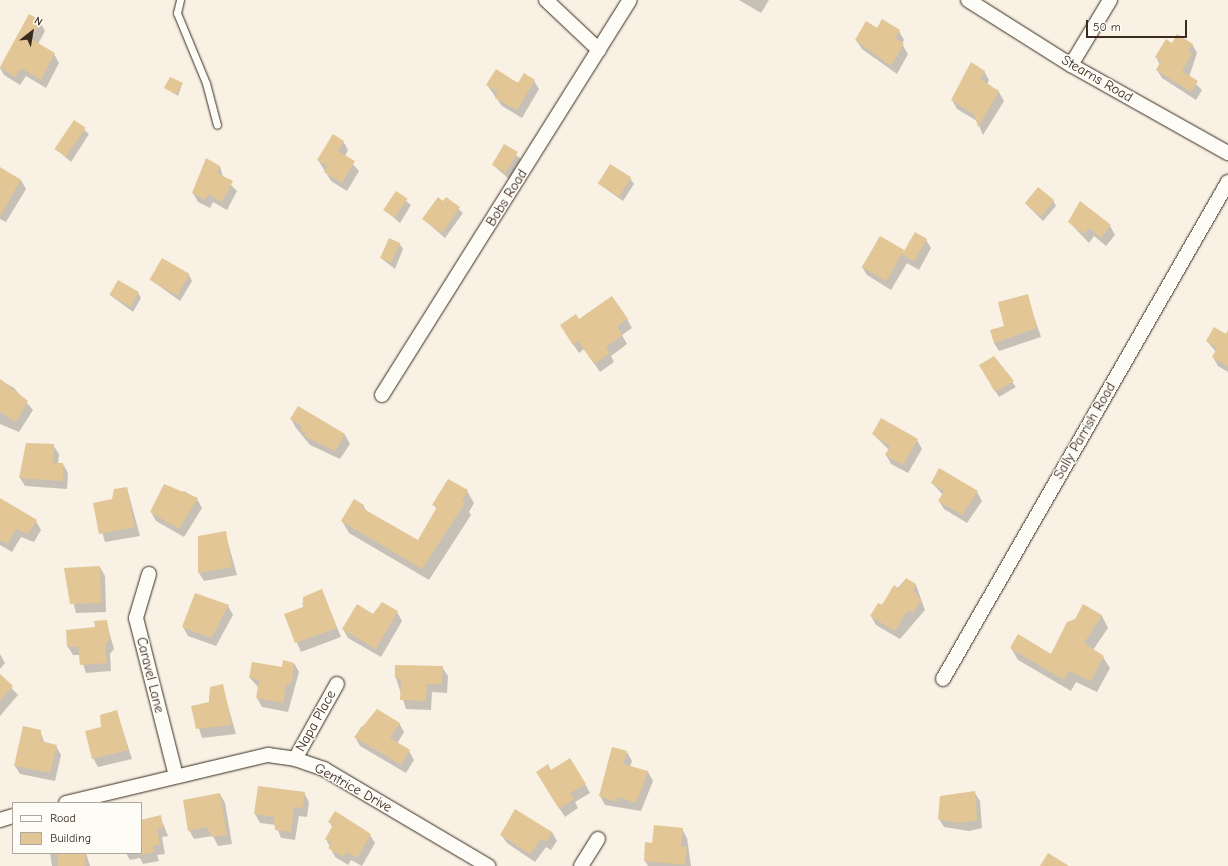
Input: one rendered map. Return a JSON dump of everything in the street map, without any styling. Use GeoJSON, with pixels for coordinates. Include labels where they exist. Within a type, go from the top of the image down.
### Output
{"type":"FeatureCollection","features":[{"type":"Feature","properties":{"kind":"street"},"geometry":{"type":"LineString","coordinates":[[546,0],[599,50]]}},
{"type":"Feature","properties":{"kind":"street","name":"Bobs Road"},"geometry":{"type":"LineString","coordinates":[[382,395],[630,0]]}},
{"type":"Feature","properties":{"kind":"street","name":"Stearns Road"},"geometry":{"type":"LineString","coordinates":[[968,0],[1071,65],[1228,153]]}},
{"type":"Feature","properties":{"kind":"street"},"geometry":{"type":"LineString","coordinates":[[1071,65],[1110,0]]}},
{"type":"Feature","properties":{"kind":"street","name":"Sally Parrish Road"},"geometry":{"type":"LineString","coordinates":[[943,679],[1228,182]]}},
{"type":"Feature","properties":{"kind":"street","name":"Caravel Lane"},"geometry":{"type":"LineString","coordinates":[[149,574],[136,618],[176,776]]}},
{"type":"Feature","properties":{"kind":"street","name":"Napa Place"},"geometry":{"type":"LineString","coordinates":[[295,759],[337,684]]}},
{"type":"Feature","properties":{"kind":"street","name":"Gentrice Drive"},"geometry":{"type":"LineString","coordinates":[[70,802],[268,755],[295,759],[324,769],[488,866]]}},
{"type":"Feature","properties":{"kind":"street"},"geometry":{"type":"LineString","coordinates":[[0,820],[12,816]]}},
{"type":"Feature","properties":{"kind":"street"},"geometry":{"type":"LineString","coordinates":[[581,866],[598,838]]}},
{"type":"Feature","properties":{"kind":"lane"},"geometry":{"type":"LineString","coordinates":[[180,0],[177,13],[206,83],[217,125]]}},
{"type":"Feature","properties":{"kind":"building"},"geometry":{"type":"Polygon","coordinates":[[[29,14],[41,21],[31,39],[55,53],[41,80],[21,68],[15,77],[0,67],[29,14]]]}},
{"type":"Feature","properties":{"kind":"building"},"geometry":{"type":"Polygon","coordinates":[[[882,19],[900,30],[895,38],[904,44],[891,66],[855,40],[866,21],[877,28],[882,19]]]}},
{"type":"Feature","properties":{"kind":"building"},"geometry":{"type":"Polygon","coordinates":[[[1177,34],[1193,44],[1188,52],[1192,54],[1182,71],[1198,81],[1191,92],[1156,70],[1161,61],[1155,57],[1166,39],[1172,43],[1177,34]]]}},
{"type":"Feature","properties":{"kind":"building"},"geometry":{"type":"Polygon","coordinates":[[[971,62],[985,71],[980,79],[999,91],[978,127],[974,114],[951,100],[971,62]]]}},
{"type":"Feature","properties":{"kind":"building"},"geometry":{"type":"Polygon","coordinates":[[[496,69],[518,83],[524,73],[535,80],[517,110],[495,98],[498,92],[486,85],[496,69]]]}},
{"type":"Feature","properties":{"kind":"building"},"geometry":{"type":"Polygon","coordinates":[[[170,77],[183,83],[176,94],[164,88],[170,77]]]}},
{"type":"Feature","properties":{"kind":"building"},"geometry":{"type":"Polygon","coordinates":[[[74,120],[86,128],[66,157],[54,149],[74,120]]]}},
{"type":"Feature","properties":{"kind":"building"},"geometry":{"type":"Polygon","coordinates":[[[333,134],[344,141],[338,151],[355,161],[342,183],[324,172],[328,166],[317,160],[333,134]]]}},
{"type":"Feature","properties":{"kind":"building"},"geometry":{"type":"Polygon","coordinates":[[[504,144],[518,152],[506,173],[492,165],[504,144]]]}},
{"type":"Feature","properties":{"kind":"building"},"geometry":{"type":"Polygon","coordinates":[[[206,158],[220,166],[217,173],[233,181],[222,202],[208,194],[205,200],[192,193],[206,158]]]}},
{"type":"Feature","properties":{"kind":"building"},"geometry":{"type":"Polygon","coordinates":[[[610,164],[631,177],[619,197],[598,184],[610,164]]]}},
{"type":"Feature","properties":{"kind":"building"},"geometry":{"type":"Polygon","coordinates":[[[0,167],[21,180],[0,216],[0,167]]]}},
{"type":"Feature","properties":{"kind":"building"},"geometry":{"type":"Polygon","coordinates":[[[1038,187],[1054,200],[1041,217],[1025,203],[1038,187]]]}},
{"type":"Feature","properties":{"kind":"building"},"geometry":{"type":"Polygon","coordinates":[[[396,191],[408,199],[395,218],[383,210],[396,191]]]}},
{"type":"Feature","properties":{"kind":"building"},"geometry":{"type":"Polygon","coordinates":[[[438,197],[443,201],[446,197],[460,207],[442,233],[422,219],[438,197]]]}},
{"type":"Feature","properties":{"kind":"building"},"geometry":{"type":"Polygon","coordinates":[[[1080,201],[1111,225],[1101,238],[1089,228],[1084,234],[1068,222],[1080,201]]]}},
{"type":"Feature","properties":{"kind":"building"},"geometry":{"type":"Polygon","coordinates":[[[915,232],[927,239],[914,262],[902,255],[915,232]]]}},
{"type":"Feature","properties":{"kind":"building"},"geometry":{"type":"Polygon","coordinates":[[[880,236],[904,250],[886,281],[862,267],[880,236]]]}},
{"type":"Feature","properties":{"kind":"building"},"geometry":{"type":"Polygon","coordinates":[[[389,238],[400,243],[391,263],[380,258],[389,238]]]}},
{"type":"Feature","properties":{"kind":"building"},"geometry":{"type":"Polygon","coordinates":[[[162,258],[190,274],[177,296],[150,280],[162,258]]]}},
{"type":"Feature","properties":{"kind":"building"},"geometry":{"type":"Polygon","coordinates":[[[118,280],[139,292],[130,307],[110,295],[118,280]]]}},
{"type":"Feature","properties":{"kind":"building"},"geometry":{"type":"Polygon","coordinates":[[[1028,294],[1037,328],[994,343],[990,330],[1004,326],[998,302],[1028,294]]]}},
{"type":"Feature","properties":{"kind":"building"},"geometry":{"type":"Polygon","coordinates":[[[612,296],[628,319],[617,326],[623,335],[606,347],[610,353],[594,364],[578,341],[573,345],[560,325],[576,314],[579,319],[612,296]]]}},
{"type":"Feature","properties":{"kind":"building"},"geometry":{"type":"Polygon","coordinates":[[[1214,327],[1226,334],[1228,330],[1228,367],[1212,357],[1217,348],[1206,341],[1214,327]]]}},
{"type":"Feature","properties":{"kind":"building"},"geometry":{"type":"Polygon","coordinates":[[[994,356],[1014,381],[995,392],[979,365],[994,356]]]}},
{"type":"Feature","properties":{"kind":"building"},"geometry":{"type":"Polygon","coordinates":[[[0,379],[28,401],[16,422],[0,412],[0,379]]]}},
{"type":"Feature","properties":{"kind":"building"},"geometry":{"type":"Polygon","coordinates":[[[298,406],[345,434],[335,451],[304,436],[306,433],[300,430],[302,426],[290,419],[298,406]]]}},
{"type":"Feature","properties":{"kind":"building"},"geometry":{"type":"Polygon","coordinates":[[[881,418],[918,439],[903,465],[885,455],[890,446],[872,434],[881,418]]]}},
{"type":"Feature","properties":{"kind":"building"},"geometry":{"type":"Polygon","coordinates":[[[26,443],[54,444],[53,463],[63,463],[63,481],[19,478],[26,443]]]}},
{"type":"Feature","properties":{"kind":"building"},"geometry":{"type":"Polygon","coordinates":[[[939,468],[978,491],[962,515],[938,501],[944,491],[931,483],[939,468]]]}},
{"type":"Feature","properties":{"kind":"building"},"geometry":{"type":"Polygon","coordinates":[[[448,479],[468,490],[462,501],[465,503],[422,569],[341,521],[354,499],[364,505],[362,508],[418,540],[437,507],[432,505],[448,479]]]}},
{"type":"Feature","properties":{"kind":"building"},"geometry":{"type":"Polygon","coordinates":[[[164,484],[198,498],[179,529],[150,512],[164,484]]]}},
{"type":"Feature","properties":{"kind":"building"},"geometry":{"type":"Polygon","coordinates":[[[127,487],[135,527],[99,534],[93,503],[112,499],[114,489],[127,487]]]}},
{"type":"Feature","properties":{"kind":"building"},"geometry":{"type":"Polygon","coordinates":[[[0,498],[37,520],[28,534],[16,529],[7,544],[0,540],[0,498]]]}},
{"type":"Feature","properties":{"kind":"building"},"geometry":{"type":"Polygon","coordinates":[[[226,531],[232,567],[198,573],[198,536],[226,531]]]}},
{"type":"Feature","properties":{"kind":"building"},"geometry":{"type":"Polygon","coordinates":[[[100,566],[101,603],[70,604],[64,568],[100,566]]]}},
{"type":"Feature","properties":{"kind":"building"},"geometry":{"type":"Polygon","coordinates":[[[906,578],[916,584],[913,590],[921,600],[913,613],[909,611],[905,614],[895,631],[870,616],[878,603],[882,605],[894,585],[899,589],[906,578]]]}},
{"type":"Feature","properties":{"kind":"building"},"geometry":{"type":"Polygon","coordinates":[[[322,589],[337,628],[295,643],[284,614],[303,607],[303,597],[322,589]]]}},
{"type":"Feature","properties":{"kind":"building"},"geometry":{"type":"Polygon","coordinates":[[[195,593],[229,605],[211,638],[182,627],[195,593]]]}},
{"type":"Feature","properties":{"kind":"building"},"geometry":{"type":"Polygon","coordinates":[[[382,602],[398,611],[376,649],[342,629],[357,604],[373,614],[382,602]]]}},
{"type":"Feature","properties":{"kind":"building"},"geometry":{"type":"Polygon","coordinates":[[[1083,604],[1102,615],[1084,643],[1104,656],[1091,681],[1069,671],[1064,680],[1010,648],[1018,634],[1051,654],[1067,622],[1075,619],[1083,604]]]}},
{"type":"Feature","properties":{"kind":"building"},"geometry":{"type":"Polygon","coordinates":[[[107,620],[110,639],[105,645],[107,663],[80,665],[78,646],[67,647],[66,630],[95,627],[94,621],[107,620]]]}},
{"type":"Feature","properties":{"kind":"building"},"geometry":{"type":"Polygon","coordinates":[[[283,660],[294,663],[292,682],[286,686],[283,703],[256,698],[259,680],[249,678],[252,662],[282,667],[283,660]]]}},
{"type":"Feature","properties":{"kind":"building"},"geometry":{"type":"Polygon","coordinates":[[[395,665],[443,666],[442,684],[427,684],[426,701],[400,700],[401,679],[395,678],[395,665]]]}},
{"type":"Feature","properties":{"kind":"building"},"geometry":{"type":"Polygon","coordinates":[[[0,674],[13,686],[0,701],[0,674]]]}},
{"type":"Feature","properties":{"kind":"building"},"geometry":{"type":"Polygon","coordinates":[[[223,684],[232,725],[196,729],[191,706],[209,702],[210,687],[223,684]]]}},
{"type":"Feature","properties":{"kind":"building"},"geometry":{"type":"Polygon","coordinates":[[[377,709],[400,723],[390,738],[410,750],[401,765],[354,737],[377,709]]]}},
{"type":"Feature","properties":{"kind":"building"},"geometry":{"type":"Polygon","coordinates":[[[117,710],[128,750],[92,759],[85,731],[101,727],[100,715],[117,710]]]}},
{"type":"Feature","properties":{"kind":"building"},"geometry":{"type":"Polygon","coordinates":[[[23,726],[41,730],[41,741],[57,745],[50,773],[14,766],[23,726]]]}},
{"type":"Feature","properties":{"kind":"building"},"geometry":{"type":"Polygon","coordinates":[[[612,747],[627,751],[623,764],[648,771],[636,803],[617,797],[616,802],[599,796],[612,747]]]}},
{"type":"Feature","properties":{"kind":"building"},"geometry":{"type":"Polygon","coordinates":[[[570,758],[586,784],[570,793],[574,799],[559,809],[536,772],[548,764],[551,770],[570,758]]]}},
{"type":"Feature","properties":{"kind":"building"},"geometry":{"type":"Polygon","coordinates":[[[258,786],[305,792],[303,808],[294,807],[291,832],[275,830],[274,817],[254,814],[258,786]]]}},
{"type":"Feature","properties":{"kind":"building"},"geometry":{"type":"Polygon","coordinates":[[[975,791],[977,820],[959,823],[938,819],[940,796],[975,791]]]}},
{"type":"Feature","properties":{"kind":"building"},"geometry":{"type":"Polygon","coordinates":[[[220,793],[227,835],[212,837],[207,827],[188,831],[183,800],[220,793]]]}},
{"type":"Feature","properties":{"kind":"building"},"geometry":{"type":"Polygon","coordinates":[[[515,809],[552,832],[546,842],[541,839],[530,854],[500,835],[515,809]]]}},
{"type":"Feature","properties":{"kind":"building"},"geometry":{"type":"Polygon","coordinates":[[[335,811],[371,834],[357,858],[346,852],[343,857],[328,848],[332,843],[325,839],[333,825],[328,822],[335,811]]]}},
{"type":"Feature","properties":{"kind":"building"},"geometry":{"type":"Polygon","coordinates":[[[161,815],[163,828],[157,829],[160,845],[153,846],[154,852],[141,855],[142,854],[142,820],[161,815]]]}},
{"type":"Feature","properties":{"kind":"building"},"geometry":{"type":"Polygon","coordinates":[[[654,825],[683,828],[681,847],[687,847],[685,865],[644,861],[645,842],[652,843],[654,825]]]}},
{"type":"Feature","properties":{"kind":"building"},"geometry":{"type":"Polygon","coordinates":[[[1048,853],[1069,866],[1040,866],[1048,853]]]}},
{"type":"Feature","properties":{"kind":"building"},"geometry":{"type":"Polygon","coordinates":[[[58,854],[85,854],[85,866],[58,866],[58,854]]]}}]}
